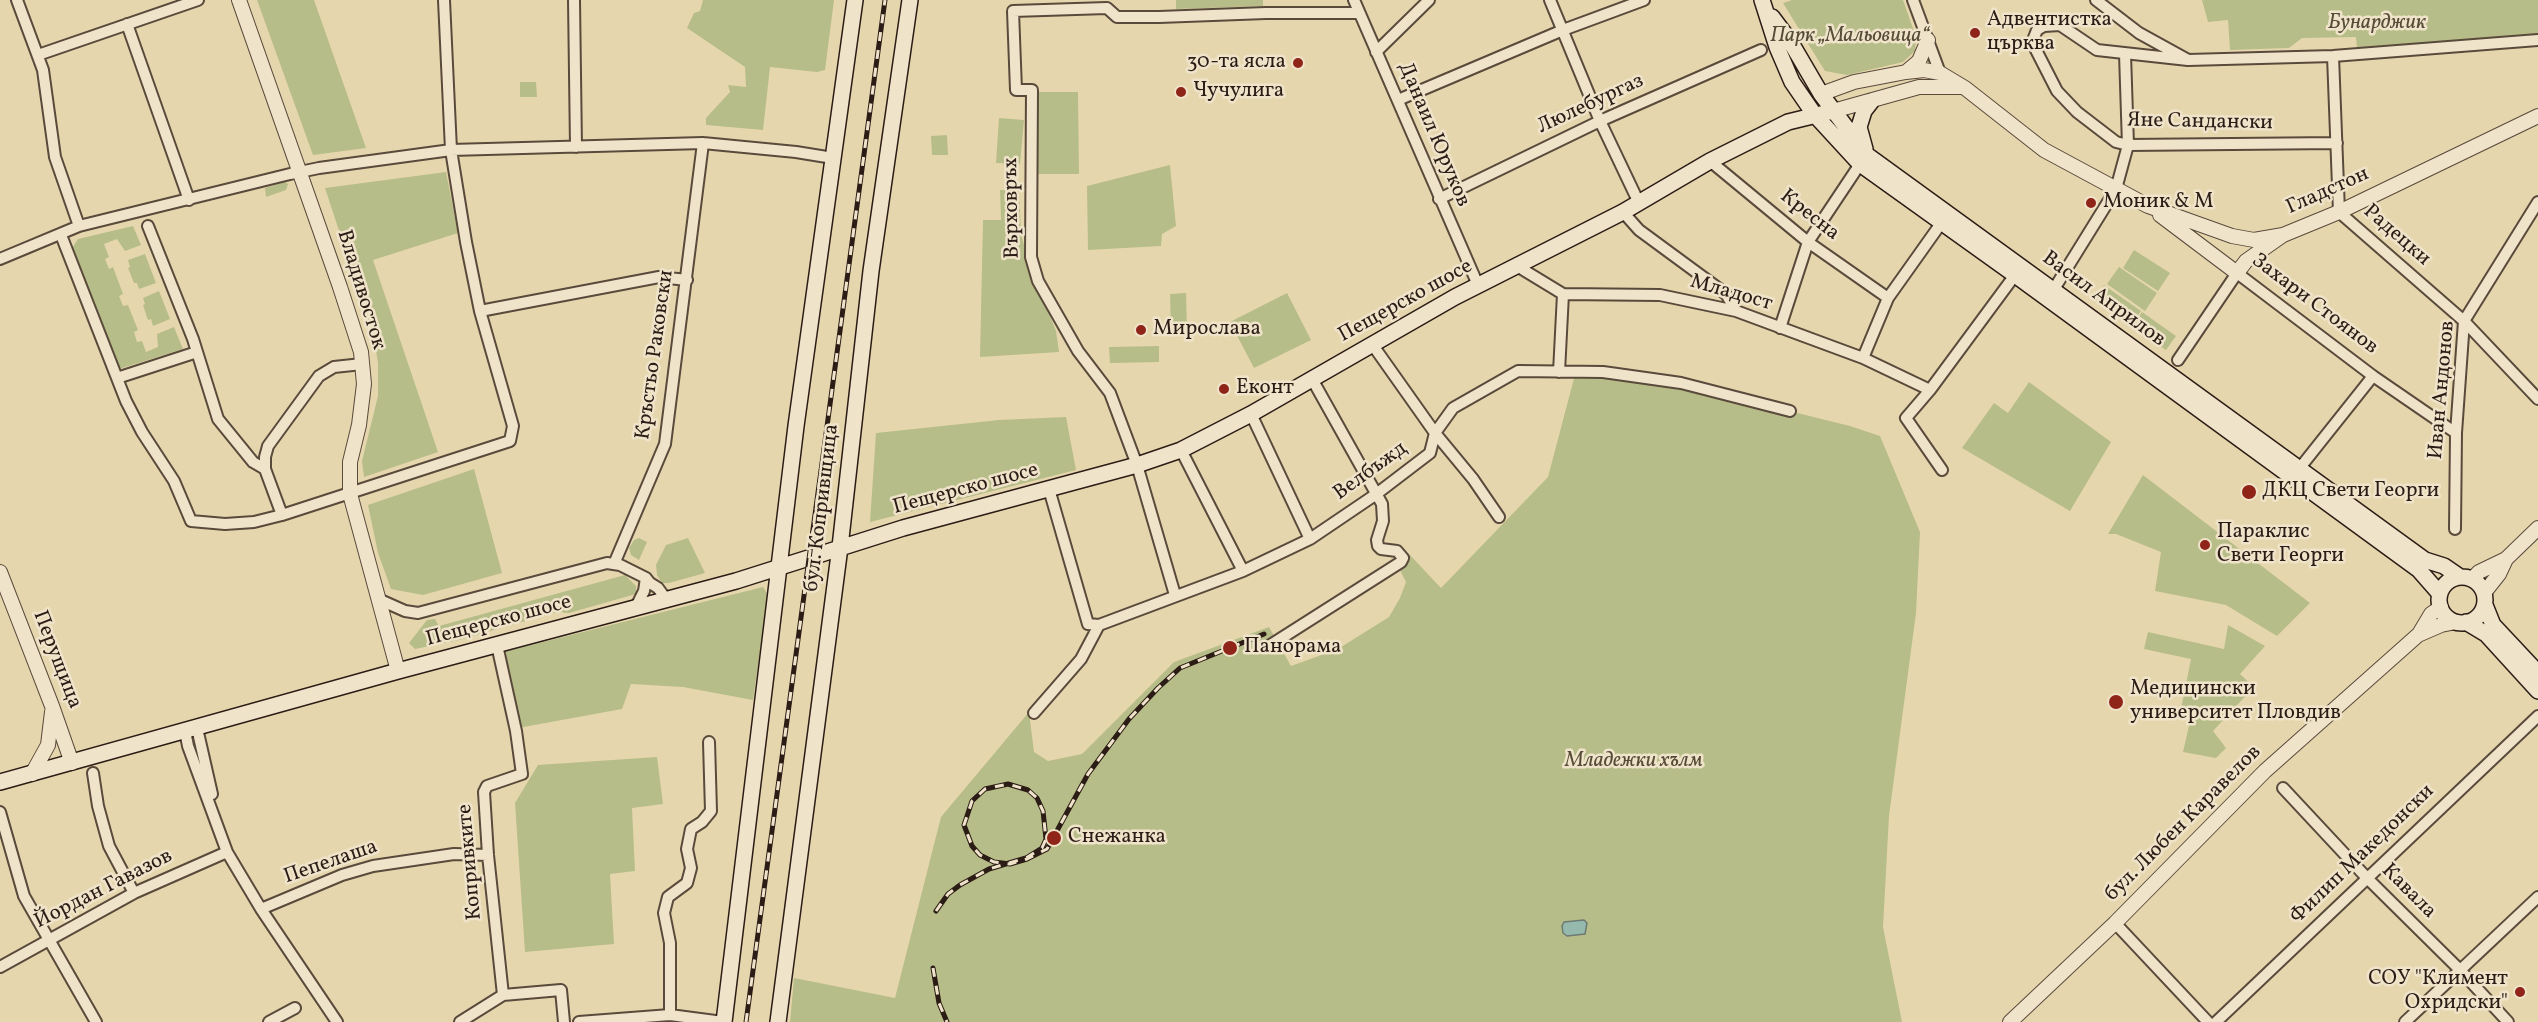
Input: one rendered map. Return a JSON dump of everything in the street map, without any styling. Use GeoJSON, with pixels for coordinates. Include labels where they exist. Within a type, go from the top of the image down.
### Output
{"type":"FeatureCollection","features":[{"type":"Feature","properties":{"kind":"main road","name":"бул. Копривщица"},"geometry":{"type":"LineString","coordinates":[[723,1022],[781,568],[796,426],[855,0]]}},
{"type":"Feature","properties":{"kind":"main road","name":"бул. Копривщица"},"geometry":{"type":"LineString","coordinates":[[778,1022],[840,547],[871,271],[910,0]]}},
{"type":"Feature","properties":{"kind":"main road","name":"Васил Априлов"},"geometry":{"type":"LineString","coordinates":[[1764,5],[1790,41],[1863,160],[2054,289],[2426,560],[2444,566],[2466,578]]}},
{"type":"Feature","properties":{"kind":"main road","name":"Васил Априлов"},"geometry":{"type":"LineString","coordinates":[[1764,5],[1777,47],[1792,82],[1811,109],[1863,160],[1942,222],[2419,570],[2440,601]]}},
{"type":"Feature","properties":{"kind":"main road"},"geometry":{"type":"LineString","coordinates":[[1821,94],[1811,109],[1833,111]]}},
{"type":"Feature","properties":{"kind":"main road"},"geometry":{"type":"LineString","coordinates":[[1863,160],[1859,128],[1864,111],[1871,102]]}},
{"type":"Feature","properties":{"kind":"main road","name":"Пещерско шосе"},"geometry":{"type":"LineString","coordinates":[[0,782],[398,671],[781,568],[840,547],[1137,465],[1181,450],[1251,414],[1478,285],[1623,212],[1710,161],[1811,109]]}},
{"type":"Feature","properties":{"kind":"main road"},"geometry":{"type":"LineString","coordinates":[[2538,673],[2493,625],[2480,585],[2466,578],[2450,580],[2440,601],[2450,619],[2486,634],[2538,691]]}},
{"type":"Feature","properties":{"kind":"main road"},"geometry":{"type":"LineString","coordinates":[[2461,622],[2481,613],[2485,599]]}},
{"type":"Feature","properties":{"kind":"street"},"geometry":{"type":"LineString","coordinates":[[17,0],[43,70],[54,157],[79,226]]}},
{"type":"Feature","properties":{"kind":"street"},"geometry":{"type":"LineString","coordinates":[[38,55],[198,0]]}},
{"type":"Feature","properties":{"kind":"street","name":"Владивосток"},"geometry":{"type":"LineString","coordinates":[[239,0],[361,352],[364,384],[359,425],[350,462],[350,494],[398,671]]}},
{"type":"Feature","properties":{"kind":"street"},"geometry":{"type":"LineString","coordinates":[[61,235],[117,378],[142,432],[174,481],[191,521],[225,524],[254,522],[282,515],[510,441],[513,426],[480,311],[451,150],[444,0]]}},
{"type":"Feature","properties":{"kind":"street"},"geometry":{"type":"LineString","coordinates":[[574,0],[576,147]]}},
{"type":"Feature","properties":{"kind":"street","name":"Данаил Юруков"},"geometry":{"type":"LineString","coordinates":[[1354,0],[1478,285]]}},
{"type":"Feature","properties":{"kind":"street"},"geometry":{"type":"LineString","coordinates":[[1376,52],[1430,0]]}},
{"type":"Feature","properties":{"kind":"street"},"geometry":{"type":"LineString","coordinates":[[1550,0],[1600,121],[1639,203]]}},
{"type":"Feature","properties":{"kind":"street"},"geometry":{"type":"LineString","coordinates":[[1398,100],[1563,30],[1644,0]]}},
{"type":"Feature","properties":{"kind":"street"},"geometry":{"type":"LineString","coordinates":[[1913,0],[1940,73]]}},
{"type":"Feature","properties":{"kind":"street"},"geometry":{"type":"LineString","coordinates":[[2096,0],[2139,33],[2188,60]]}},
{"type":"Feature","properties":{"kind":"street","name":"Върховръх"},"geometry":{"type":"LineString","coordinates":[[1137,465],[1110,393],[1078,351],[1038,281],[1031,257],[1032,90],[1016,90],[1013,11],[1107,8],[1117,17],[1359,13]]}},
{"type":"Feature","properties":{"kind":"street"},"geometry":{"type":"LineString","coordinates":[[127,24],[189,200]]}},
{"type":"Feature","properties":{"kind":"street","name":"Яне Сандански"},"geometry":{"type":"LineString","coordinates":[[2337,143],[2128,145],[2116,142],[2077,112],[2057,91],[2034,48],[2033,40],[2037,30],[2044,26],[2060,25],[2097,50],[2188,60],[2332,56],[2538,40]]}},
{"type":"Feature","properties":{"kind":"street"},"geometry":{"type":"LineString","coordinates":[[1906,72],[1919,61],[1928,40]]}},
{"type":"Feature","properties":{"kind":"street","name":"Люлебургаз"},"geometry":{"type":"LineString","coordinates":[[1439,199],[1600,121],[1761,50]]}},
{"type":"Feature","properties":{"kind":"street"},"geometry":{"type":"LineString","coordinates":[[2054,289],[2116,189],[2128,145],[2125,54]]}},
{"type":"Feature","properties":{"kind":"street","name":"Радецки"},"geometry":{"type":"LineString","coordinates":[[2332,56],[2339,212],[2464,321],[2538,399]]}},
{"type":"Feature","properties":{"kind":"street","name":"Захари Стоянов"},"geometry":{"type":"LineString","coordinates":[[1821,94],[1854,82],[1906,72],[1924,70],[1940,73],[1965,88],[2044,150],[2148,206],[2232,236],[2254,240],[2283,235]]}},
{"type":"Feature","properties":{"kind":"street"},"geometry":{"type":"LineString","coordinates":[[1833,111],[1919,87],[1965,88]]}},
{"type":"Feature","properties":{"kind":"street","name":"Гладстон"},"geometry":{"type":"LineString","coordinates":[[2178,360],[2246,261],[2283,235],[2339,212],[2538,116]]}},
{"type":"Feature","properties":{"kind":"street"},"geometry":{"type":"LineString","coordinates":[[0,258],[79,226],[298,172],[451,150],[703,143],[833,158]]}},
{"type":"Feature","properties":{"kind":"street","name":"Кръстьо Раковски"},"geometry":{"type":"LineString","coordinates":[[614,564],[665,444],[703,143]]}},
{"type":"Feature","properties":{"kind":"street"},"geometry":{"type":"LineString","coordinates":[[1780,328],[1808,242],[1863,160]]}},
{"type":"Feature","properties":{"kind":"street","name":"Кресна"},"geometry":{"type":"LineString","coordinates":[[1710,161],[1808,242],[1888,298]]}},
{"type":"Feature","properties":{"kind":"street","name":"Иван Андонов"},"geometry":{"type":"LineString","coordinates":[[2456,529],[2456,434],[2464,321],[2534,219],[2538,202]]}},
{"type":"Feature","properties":{"kind":"street","name":"Захари Стоянов"},"geometry":{"type":"LineString","coordinates":[[2148,206],[2373,376],[2456,434]]}},
{"type":"Feature","properties":{"kind":"street"},"geometry":{"type":"LineString","coordinates":[[1623,212],[1639,230],[1726,294],[1736,311]]}},
{"type":"Feature","properties":{"kind":"street"},"geometry":{"type":"LineString","coordinates":[[1863,358],[1888,298],[1942,222]]}},
{"type":"Feature","properties":{"kind":"street"},"geometry":{"type":"LineString","coordinates":[[148,226],[197,352],[221,426],[253,462],[265,469]]}},
{"type":"Feature","properties":{"kind":"street"},"geometry":{"type":"LineString","coordinates":[[1517,266],[1563,294],[1559,372]]}},
{"type":"Feature","properties":{"kind":"street"},"geometry":{"type":"LineString","coordinates":[[1942,470],[1906,418],[1930,390],[2015,274]]}},
{"type":"Feature","properties":{"kind":"street"},"geometry":{"type":"LineString","coordinates":[[480,311],[659,277],[687,280]]}},
{"type":"Feature","properties":{"kind":"street","name":"Младост"},"geometry":{"type":"LineString","coordinates":[[1563,294],[1660,295],[1736,311],[1863,358],[1930,390]]}},
{"type":"Feature","properties":{"kind":"street"},"geometry":{"type":"LineString","coordinates":[[1372,344],[1435,433],[1473,479],[1499,517]]}},
{"type":"Feature","properties":{"kind":"street"},"geometry":{"type":"LineString","coordinates":[[117,378],[197,352]]}},
{"type":"Feature","properties":{"kind":"street"},"geometry":{"type":"LineString","coordinates":[[282,515],[265,469],[268,446],[319,376],[334,367],[362,364]]}},
{"type":"Feature","properties":{"kind":"street","name":"Велбъжд"},"geometry":{"type":"LineString","coordinates":[[1099,625],[1243,571],[1310,539],[1376,495],[1430,453],[1435,433],[1453,408],[1518,371],[1603,372],[1681,383],[1790,411]]}},
{"type":"Feature","properties":{"kind":"street"},"geometry":{"type":"LineString","coordinates":[[2299,469],[2373,376]]}},
{"type":"Feature","properties":{"kind":"street"},"geometry":{"type":"LineString","coordinates":[[1269,646],[1401,562],[1403,558],[1397,551],[1382,549],[1378,546],[1377,540],[1383,521],[1382,504],[1312,379]]}},
{"type":"Feature","properties":{"kind":"street"},"geometry":{"type":"LineString","coordinates":[[1251,414],[1310,539]]}},
{"type":"Feature","properties":{"kind":"street"},"geometry":{"type":"LineString","coordinates":[[1181,450],[1243,571]]}},
{"type":"Feature","properties":{"kind":"street"},"geometry":{"type":"LineString","coordinates":[[1137,465],[1175,596]]}},
{"type":"Feature","properties":{"kind":"street"},"geometry":{"type":"LineString","coordinates":[[1034,713],[1081,659],[1099,625],[1088,624],[1049,489]]}},
{"type":"Feature","properties":{"kind":"street"},"geometry":{"type":"LineString","coordinates":[[2466,578],[2506,559],[2538,528]]}},
{"type":"Feature","properties":{"kind":"street"},"geometry":{"type":"LineString","coordinates":[[2485,599],[2506,559]]}},
{"type":"Feature","properties":{"kind":"street"},"geometry":{"type":"LineString","coordinates":[[378,599],[405,611],[418,613],[607,563],[646,578],[666,599]]}},
{"type":"Feature","properties":{"kind":"street","name":"Перущица"},"geometry":{"type":"LineString","coordinates":[[0,572],[72,763]]}},
{"type":"Feature","properties":{"kind":"street"},"geometry":{"type":"LineString","coordinates":[[636,607],[644,591],[646,578]]}},
{"type":"Feature","properties":{"kind":"street","name":"бул. Любен Каравелов"},"geometry":{"type":"LineString","coordinates":[[2010,1022],[2115,923],[2265,771],[2418,635],[2440,601]]}},
{"type":"Feature","properties":{"kind":"street","name":"бул. Любен Каравелов"},"geometry":{"type":"LineString","coordinates":[[2418,635],[2441,625],[2461,622]]}},
{"type":"Feature","properties":{"kind":"street","name":"Копривките"},"geometry":{"type":"LineString","coordinates":[[497,645],[516,731],[522,774],[487,786],[484,792],[502,995]]}},
{"type":"Feature","properties":{"kind":"street"},"geometry":{"type":"LineString","coordinates":[[32,774],[48,745],[52,706]]}},
{"type":"Feature","properties":{"kind":"street","name":"Филип Македонски"},"geometry":{"type":"LineString","coordinates":[[2216,1022],[2538,716]]}},
{"type":"Feature","properties":{"kind":"street"},"geometry":{"type":"LineString","coordinates":[[191,729],[188,746],[227,852],[261,909],[337,1022]]}},
{"type":"Feature","properties":{"kind":"street"},"geometry":{"type":"LineString","coordinates":[[670,1015],[670,943],[664,913],[668,897],[687,883],[691,868],[687,849],[691,829],[702,822],[711,811],[709,742]]}},
{"type":"Feature","properties":{"kind":"street"},"geometry":{"type":"LineString","coordinates":[[93,773],[98,806],[109,846],[134,893]]}},
{"type":"Feature","properties":{"kind":"street","name":"Кавала"},"geometry":{"type":"LineString","coordinates":[[2283,788],[2367,878],[2459,969],[2508,1022]]}},
{"type":"Feature","properties":{"kind":"street"},"geometry":{"type":"LineString","coordinates":[[0,812],[24,896],[96,1022]]}},
{"type":"Feature","properties":{"kind":"street","name":"Йордан Гавазов"},"geometry":{"type":"LineString","coordinates":[[0,967],[134,893],[227,852]]}},
{"type":"Feature","properties":{"kind":"street","name":"Пепелаша"},"geometry":{"type":"LineString","coordinates":[[261,909],[342,875],[373,866],[454,854],[488,855]]}},
{"type":"Feature","properties":{"kind":"street"},"geometry":{"type":"LineString","coordinates":[[2405,1022],[2538,897]]}},
{"type":"Feature","properties":{"kind":"street"},"geometry":{"type":"LineString","coordinates":[[2115,923],[2208,1022]]}},
{"type":"Feature","properties":{"kind":"street"},"geometry":{"type":"LineString","coordinates":[[460,1022],[502,995],[561,990],[564,1022]]}},
{"type":"Feature","properties":{"kind":"street"},"geometry":{"type":"LineString","coordinates":[[269,1022],[295,1008]]}},
{"type":"Feature","properties":{"kind":"street"},"geometry":{"type":"LineString","coordinates":[[579,1022],[670,1015],[723,1022]]}},
{"type":"Feature","properties":{"kind":"green space"},"geometry":{"type":"Polygon","coordinates":[[[257,0],[314,0],[366,148],[313,155],[257,0]]]}},
{"type":"Feature","properties":{"kind":"green space"},"geometry":{"type":"Polygon","coordinates":[[[703,0],[834,0],[825,70],[817,72],[770,67],[763,130],[706,125],[706,118],[730,92],[728,85],[746,87],[745,67],[687,28],[694,13],[700,11],[703,0]]]}},
{"type":"Feature","properties":{"kind":"green space"},"geometry":{"type":"Polygon","coordinates":[[[1176,0],[1263,0],[1263,6],[1176,9],[1176,0]]]}},
{"type":"Feature","properties":{"kind":"green space","name":"Парк „Мальовица“"},"geometry":{"type":"Polygon","coordinates":[[[1792,0],[1903,0],[1916,37],[1915,51],[1903,62],[1847,75],[1825,71],[1783,3],[1792,0]]]}},
{"type":"Feature","properties":{"kind":"green space","name":"Бунарджик"},"geometry":{"type":"Polygon","coordinates":[[[2202,0],[2538,0],[2538,35],[2357,49],[2356,37],[2302,38],[2289,48],[2230,50],[2228,20],[2208,22],[2202,0]]]}},
{"type":"Feature","properties":{"kind":"green space"},"geometry":{"type":"Polygon","coordinates":[[[520,82],[536,82],[537,97],[520,97],[520,82]]]}},
{"type":"Feature","properties":{"kind":"green space"},"geometry":{"type":"Polygon","coordinates":[[[1037,92],[1078,92],[1079,174],[1038,174],[1037,92]]]}},
{"type":"Feature","properties":{"kind":"green space"},"geometry":{"type":"Polygon","coordinates":[[[999,118],[1024,120],[1020,164],[996,163],[999,118]]]}},
{"type":"Feature","properties":{"kind":"green space"},"geometry":{"type":"Polygon","coordinates":[[[947,135],[948,155],[932,155],[931,136],[947,135]]]}},
{"type":"Feature","properties":{"kind":"green space"},"geometry":{"type":"Polygon","coordinates":[[[1170,165],[1176,226],[1162,234],[1161,246],[1088,250],[1087,186],[1170,165]]]}},
{"type":"Feature","properties":{"kind":"green space"},"geometry":{"type":"Polygon","coordinates":[[[446,172],[458,233],[373,260],[438,452],[364,477],[362,461],[378,396],[378,363],[374,337],[325,188],[446,172]]]}},
{"type":"Feature","properties":{"kind":"green space"},"geometry":{"type":"Polygon","coordinates":[[[285,182],[288,184],[286,190],[266,197],[265,188],[285,182]]]}},
{"type":"Feature","properties":{"kind":"green space"},"geometry":{"type":"Polygon","coordinates":[[[1000,190],[1019,190],[1021,234],[1030,266],[1056,331],[1059,352],[980,357],[983,220],[1001,220],[1000,190]]]}},
{"type":"Feature","properties":{"kind":"green space"},"geometry":{"type":"Polygon","coordinates":[[[133,226],[141,245],[125,251],[117,239],[104,244],[109,257],[105,259],[109,269],[113,267],[123,294],[119,296],[123,306],[128,305],[138,330],[134,332],[137,342],[142,341],[146,352],[158,347],[157,334],[174,327],[183,349],[119,369],[71,250],[78,239],[133,226]]]}},
{"type":"Feature","properties":{"kind":"green space"},"geometry":{"type":"Polygon","coordinates":[[[2134,250],[2170,273],[2158,291],[2123,268],[2134,250]]]}},
{"type":"Feature","properties":{"kind":"green space"},"geometry":{"type":"Polygon","coordinates":[[[145,254],[156,283],[139,289],[128,268],[130,267],[128,260],[145,254]]]}},
{"type":"Feature","properties":{"kind":"green space"},"geometry":{"type":"Polygon","coordinates":[[[2119,267],[2157,293],[2145,311],[2107,284],[2119,267]]]}},
{"type":"Feature","properties":{"kind":"green space"},"geometry":{"type":"Polygon","coordinates":[[[2104,285],[2141,311],[2130,326],[2093,299],[2104,285]]]}},
{"type":"Feature","properties":{"kind":"green space"},"geometry":{"type":"Polygon","coordinates":[[[159,291],[170,319],[153,326],[151,319],[148,320],[143,298],[159,291]]]}},
{"type":"Feature","properties":{"kind":"green space"},"geometry":{"type":"Polygon","coordinates":[[[1186,293],[1187,331],[1171,332],[1170,294],[1186,293]]]}},
{"type":"Feature","properties":{"kind":"green space"},"geometry":{"type":"Polygon","coordinates":[[[1287,293],[1311,340],[1254,368],[1230,322],[1287,293]]]}},
{"type":"Feature","properties":{"kind":"green space"},"geometry":{"type":"Polygon","coordinates":[[[2142,312],[2176,336],[2166,350],[2132,327],[2142,312]]]}},
{"type":"Feature","properties":{"kind":"green space"},"geometry":{"type":"Polygon","coordinates":[[[1159,346],[1159,362],[1110,363],[1109,347],[1159,346]]]}},
{"type":"Feature","properties":{"kind":"green space","name":"Младежки хълм"},"geometry":{"type":"Polygon","coordinates":[[[1577,367],[1600,367],[1688,386],[1850,426],[1880,436],[1920,532],[1916,613],[1889,816],[1883,927],[1902,1022],[790,1022],[794,978],[895,998],[941,817],[1029,712],[1034,752],[1048,761],[1082,754],[1174,662],[1269,627],[1291,666],[1338,649],[1389,617],[1406,582],[1400,570],[1408,553],[1441,588],[1548,477],[1577,367]]]}},
{"type":"Feature","properties":{"kind":"green space"},"geometry":{"type":"Polygon","coordinates":[[[2029,382],[2111,442],[2070,511],[1962,448],[1994,403],[2008,413],[2029,382]]]}},
{"type":"Feature","properties":{"kind":"green space"},"geometry":{"type":"Polygon","coordinates":[[[1066,417],[1076,470],[870,522],[876,433],[999,420],[1066,417]]]}},
{"type":"Feature","properties":{"kind":"green space"},"geometry":{"type":"Polygon","coordinates":[[[474,469],[502,573],[423,595],[391,589],[378,553],[368,505],[474,469]]]}},
{"type":"Feature","properties":{"kind":"green space"},"geometry":{"type":"Polygon","coordinates":[[[2143,475],[2310,603],[2277,636],[2226,605],[2155,591],[2161,552],[2116,534],[2108,534],[2143,475]]]}},
{"type":"Feature","properties":{"kind":"green space"},"geometry":{"type":"Polygon","coordinates":[[[639,538],[647,542],[639,560],[631,555],[629,548],[634,540],[639,538]]]}},
{"type":"Feature","properties":{"kind":"green space"},"geometry":{"type":"Polygon","coordinates":[[[688,538],[705,573],[662,583],[657,575],[656,565],[666,545],[688,538]]]}},
{"type":"Feature","properties":{"kind":"green space"},"geometry":{"type":"Polygon","coordinates":[[[625,575],[636,586],[636,594],[569,613],[557,612],[459,640],[415,649],[409,643],[427,620],[435,619],[439,626],[625,575]]]}},
{"type":"Feature","properties":{"kind":"green space"},"geometry":{"type":"Polygon","coordinates":[[[763,587],[768,595],[753,700],[683,687],[631,684],[622,709],[518,728],[503,652],[763,587]]]}},
{"type":"Feature","properties":{"kind":"green space"},"geometry":{"type":"Polygon","coordinates":[[[2228,625],[2265,646],[2240,674],[2254,687],[2213,731],[2226,748],[2216,758],[2183,752],[2191,717],[2180,714],[2191,659],[2144,649],[2148,632],[2224,649],[2228,625]]]}},
{"type":"Feature","properties":{"kind":"green space"},"geometry":{"type":"Polygon","coordinates":[[[657,757],[663,804],[632,808],[635,871],[610,874],[614,944],[525,952],[515,803],[538,765],[657,757]]]}},
{"type":"Feature","properties":{"kind":"water"},"geometry":{"type":"Polygon","coordinates":[[[1584,920],[1587,923],[1585,934],[1567,936],[1563,933],[1564,922],[1584,920]]]}},
{"type":"Feature","properties":{"kind":"railway"},"geometry":{"type":"LineString","coordinates":[[746,1022],[885,0]]}},
{"type":"Feature","properties":{"kind":"railway"},"geometry":{"type":"LineString","coordinates":[[936,911],[948,894],[960,885],[989,869],[1009,863],[1026,858],[1042,848],[1046,839],[1043,811],[1037,798],[1028,790],[1008,784],[985,789],[972,801],[964,825],[972,846],[980,855],[994,862],[1010,864],[1027,859],[1047,849],[1088,774],[1129,719],[1158,688],[1180,668],[1264,634]]}},
{"type":"Feature","properties":{"kind":"railway"},"geometry":{"type":"LineString","coordinates":[[933,968],[939,1003],[947,1022]]}},
{"type":"Feature","properties":{"kind":"place","name":"Адвентистка църква"},"geometry":{"type":"Point","coordinates":[1975,33]}},
{"type":"Feature","properties":{"kind":"place","name":"30-та ясла"},"geometry":{"type":"Point","coordinates":[1298,63]}},
{"type":"Feature","properties":{"kind":"place","name":"Чучулига"},"geometry":{"type":"Point","coordinates":[1181,92]}},
{"type":"Feature","properties":{"kind":"place","name":"Моник & М"},"geometry":{"type":"Point","coordinates":[2091,203]}},
{"type":"Feature","properties":{"kind":"place","name":"Мирослава"},"geometry":{"type":"Point","coordinates":[1141,330]}},
{"type":"Feature","properties":{"kind":"place","name":"Еконт"},"geometry":{"type":"Point","coordinates":[1224,389]}},
{"type":"Feature","properties":{"kind":"place","name":"ДКЦ Свети Георги"},"geometry":{"type":"Point","coordinates":[2249,492]}},
{"type":"Feature","properties":{"kind":"place","name":"Параклис Свети Георги"},"geometry":{"type":"Point","coordinates":[2205,545]}},
{"type":"Feature","properties":{"kind":"place","name":"Панорама"},"geometry":{"type":"Point","coordinates":[1230,648]}},
{"type":"Feature","properties":{"kind":"place","name":"Медицински университет Пловдив"},"geometry":{"type":"Point","coordinates":[2116,702]}},
{"type":"Feature","properties":{"kind":"place","name":"Снежанка"},"geometry":{"type":"Point","coordinates":[1054,838]}},
{"type":"Feature","properties":{"kind":"place","name":"СОУ \"Климент Охридски\""},"geometry":{"type":"Point","coordinates":[2520,992]}}]}
